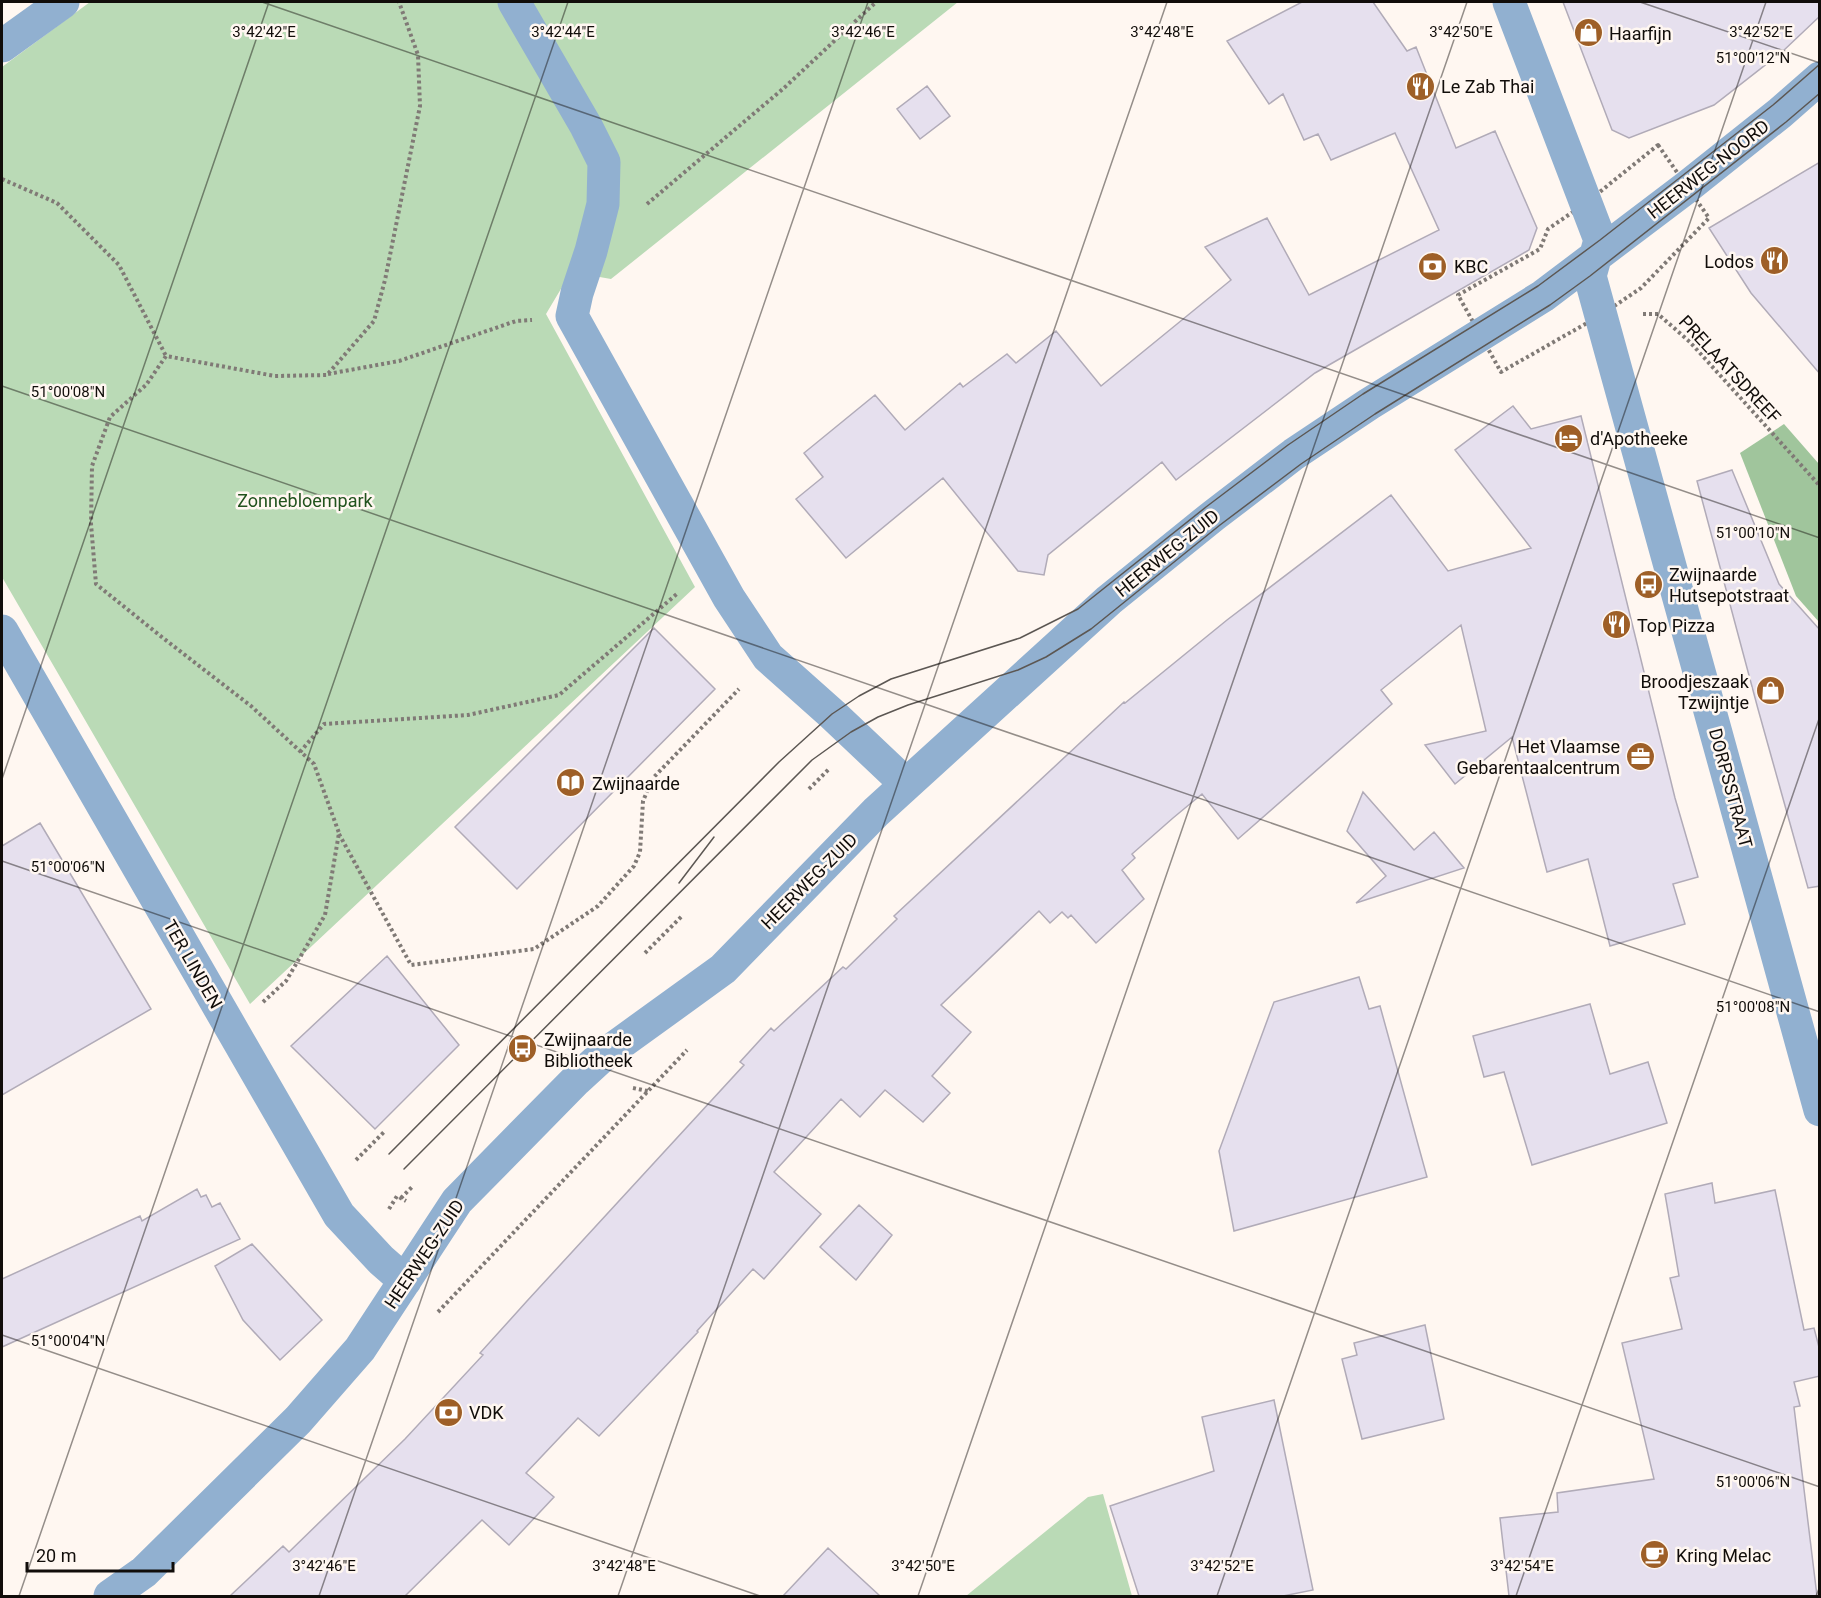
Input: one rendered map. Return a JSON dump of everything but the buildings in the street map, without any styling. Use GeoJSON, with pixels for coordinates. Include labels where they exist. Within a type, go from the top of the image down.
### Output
{"type":"FeatureCollection","features":[{"type":"Feature","properties":{"kind":"street"},"geometry":{"type":"LineString","coordinates":[[2,46],[63,2]]}},
{"type":"Feature","properties":{"kind":"street"},"geometry":{"type":"LineString","coordinates":[[514,2],[586,126],[604,162],[603,204],[572,316],[710,565],[768,657],[906,784]]}},
{"type":"Feature","properties":{"kind":"street","name":"DORPSSTRAAT"},"geometry":{"type":"LineString","coordinates":[[1509,2],[1600,240],[1590,276],[1606,315],[1820,1110]]}},
{"type":"Feature","properties":{"kind":"street","name":"HEERWEG-NOORD"},"geometry":{"type":"LineString","coordinates":[[1595,257],[1687,187],[1820,78]]}},
{"type":"Feature","properties":{"kind":"street","name":"HEERWEG-ZUID"},"geometry":{"type":"LineString","coordinates":[[110,1596],[144,1572],[298,1420],[360,1350],[457,1201],[600,1058],[723,969],[906,784],[1109,600],[1222,509],[1294,454],[1369,404],[1543,296],[1595,257]]}},
{"type":"Feature","properties":{"kind":"street","name":"TER LINDEN"},"geometry":{"type":"LineString","coordinates":[[2,631],[339,1215],[381,1260],[405,1281]]}},
{"type":"Feature","properties":{"kind":"path"},"geometry":{"type":"LineString","coordinates":[[327,375],[374,321],[385,280],[420,106],[418,55],[399,2]]}},
{"type":"Feature","properties":{"kind":"path"},"geometry":{"type":"LineString","coordinates":[[644,207],[784,88],[876,2]]}},
{"type":"Feature","properties":{"kind":"path"},"geometry":{"type":"LineString","coordinates":[[2,179],[57,203],[118,265],[166,356]]}},
{"type":"Feature","properties":{"kind":"path","name":"PRELAATSDREEF"},"geometry":{"type":"LineString","coordinates":[[1635,314],[1658,314],[1690,342],[1820,486]]}},
{"type":"Feature","properties":{"kind":"path"},"geometry":{"type":"LineString","coordinates":[[166,356],[275,376],[327,375],[399,361],[516,321],[572,316]]}},
{"type":"Feature","properties":{"kind":"path"},"geometry":{"type":"LineString","coordinates":[[166,356],[146,385],[111,417],[92,466],[91,524],[96,584],[251,706],[314,764],[339,833],[411,965],[534,949],[598,906],[634,866],[640,852],[643,801],[653,778],[768,657]]}},
{"type":"Feature","properties":{"kind":"path"},"geometry":{"type":"LineString","coordinates":[[1484,365],[1494,359]]}},
{"type":"Feature","properties":{"kind":"path"},"geometry":{"type":"LineString","coordinates":[[300,752],[324,724],[468,715],[559,695],[710,565]]}},
{"type":"Feature","properties":{"kind":"path"},"geometry":{"type":"LineString","coordinates":[[809,789],[834,764]]}},
{"type":"Feature","properties":{"kind":"path"},"geometry":{"type":"LineString","coordinates":[[232,1030],[286,981],[325,915],[339,833]]}},
{"type":"Feature","properties":{"kind":"path"},"geometry":{"type":"LineString","coordinates":[[645,953],[682,916]]}},
{"type":"Feature","properties":{"kind":"path"},"geometry":{"type":"LineString","coordinates":[[432,1318],[688,1049]]}},
{"type":"Feature","properties":{"kind":"path"},"geometry":{"type":"LineString","coordinates":[[349,1167],[385,1131]]}},
{"type":"Feature","properties":{"kind":"path"},"geometry":{"type":"LineString","coordinates":[[382,1199],[390,1207]]}},
{"type":"Feature","properties":{"kind":"green space","name":"Zonnebloempark"},"geometry":{"type":"Polygon","coordinates":[[[90,2],[958,2],[611,279],[571,272],[546,314],[695,587],[250,1004],[2,577],[2,67],[90,2]]]}},
{"type":"Feature","properties":{"kind":"green space"},"geometry":{"type":"Polygon","coordinates":[[[1784,424],[1819,464],[1819,622],[1796,596],[1740,453],[1784,424]]]}},
{"type":"Feature","properties":{"kind":"green space"},"geometry":{"type":"Polygon","coordinates":[[[1103,1494],[1132,1596],[966,1596],[1088,1497],[1103,1494]]]}},
{"type":"Feature","properties":{"kind":"tram line"},"geometry":{"type":"LineString","coordinates":[[389,1154],[779,762],[832,714],[891,679],[1020,638],[1078,609],[1288,445],[1363,394],[1538,286],[1773,105],[1820,64]]}},
{"type":"Feature","properties":{"kind":"tram line"},"geometry":{"type":"LineString","coordinates":[[404,1169],[812,760],[851,732],[878,717],[908,705],[1018,670],[1046,657],[1091,629],[1220,525],[1301,464],[1375,414],[1550,305],[1590,276],[1820,93]]}},
{"type":"Feature","properties":{"kind":"tram line"},"geometry":{"type":"LineString","coordinates":[[679,883],[714,837]]}},
{"type":"Feature","properties":{"kind":"place","name":"Haarfijn"},"geometry":{"type":"Point","coordinates":[1588,33]}},
{"type":"Feature","properties":{"kind":"place","name":"Le Zab Thai"},"geometry":{"type":"Point","coordinates":[1420,86]}},
{"type":"Feature","properties":{"kind":"place","name":"Lodos"},"geometry":{"type":"Point","coordinates":[1775,261]}},
{"type":"Feature","properties":{"kind":"place","name":"KBC"},"geometry":{"type":"Point","coordinates":[1433,266]}},
{"type":"Feature","properties":{"kind":"place","name":"d'Apotheeke"},"geometry":{"type":"Point","coordinates":[1569,438]}},
{"type":"Feature","properties":{"kind":"place","name":"Zwijnaarde Hutsepotstraat"},"geometry":{"type":"Point","coordinates":[1648,584]}},
{"type":"Feature","properties":{"kind":"place","name":"Top Pizza"},"geometry":{"type":"Point","coordinates":[1616,625]}},
{"type":"Feature","properties":{"kind":"place","name":"Broodjeszaak Tzwijntje"},"geometry":{"type":"Point","coordinates":[1770,691]}},
{"type":"Feature","properties":{"kind":"place","name":"Het Vlaamse Gebarentaalcentrum"},"geometry":{"type":"Point","coordinates":[1641,756]}},
{"type":"Feature","properties":{"kind":"place","name":"Zwijnaarde"},"geometry":{"type":"Point","coordinates":[571,783]}},
{"type":"Feature","properties":{"kind":"place","name":"Zwijnaarde Bibliotheek"},"geometry":{"type":"Point","coordinates":[523,1049]}},
{"type":"Feature","properties":{"kind":"place","name":"VDK"},"geometry":{"type":"Point","coordinates":[448,1412]}},
{"type":"Feature","properties":{"kind":"place","name":"Kring Melac"},"geometry":{"type":"Point","coordinates":[1655,1555]}}]}
